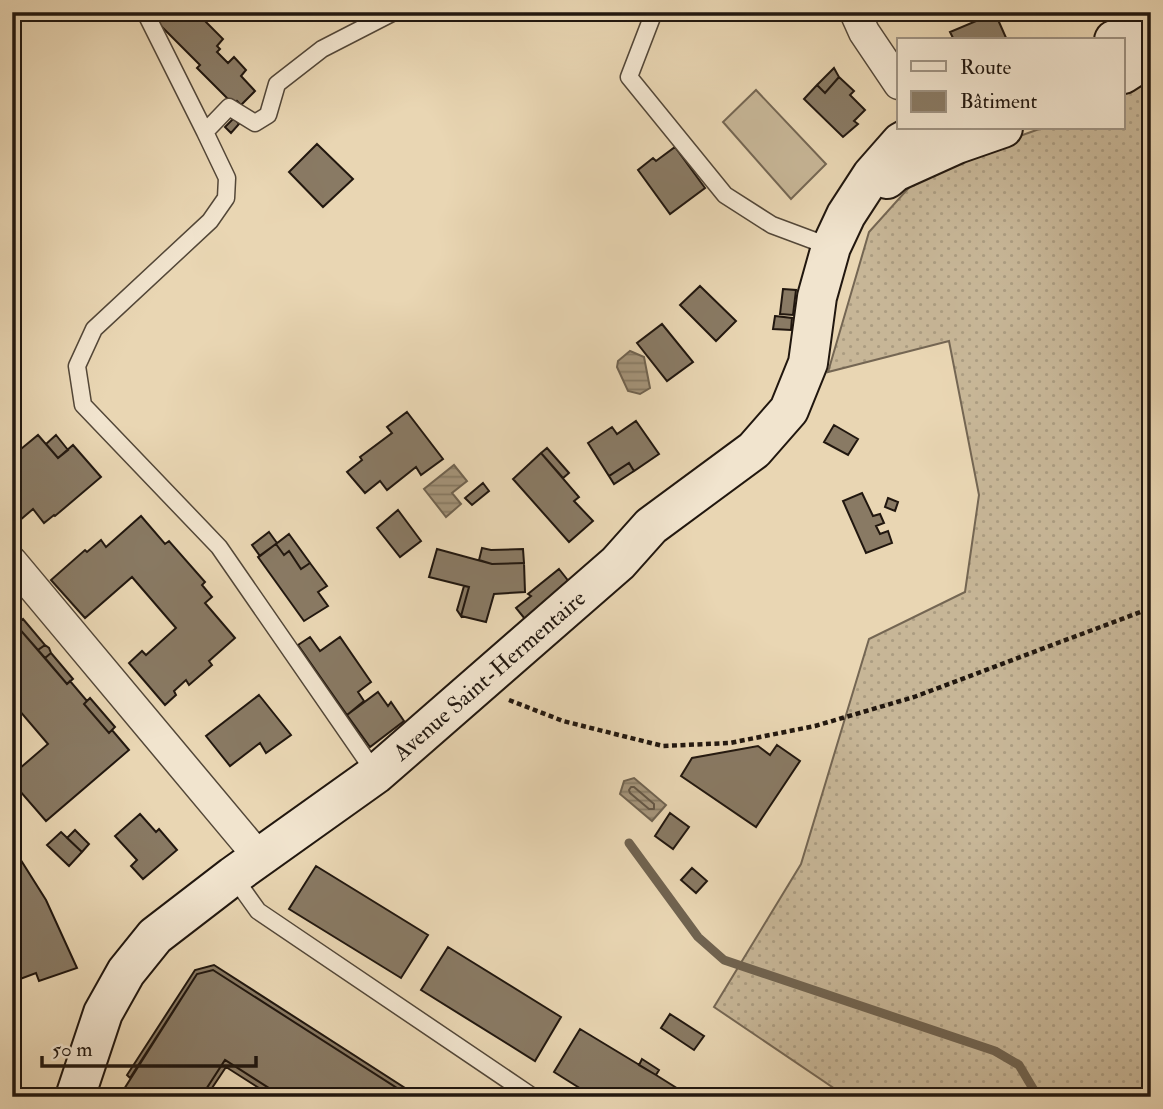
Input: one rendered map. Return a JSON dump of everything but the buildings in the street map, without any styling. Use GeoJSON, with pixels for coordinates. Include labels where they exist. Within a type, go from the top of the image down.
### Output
{"type":"FeatureCollection","features":[{"type":"Feature","properties":{"kind":"street"},"geometry":{"type":"LineString","coordinates":[[855,12],[864,32],[897,81]]}},
{"type":"Feature","properties":{"kind":"street"},"geometry":{"type":"LineString","coordinates":[[1120,38],[1151,27]]}},
{"type":"Feature","properties":{"kind":"street"},"geometry":{"type":"LineString","coordinates":[[1124,73],[1151,56]]}},
{"type":"Feature","properties":{"kind":"street"},"geometry":{"type":"LineString","coordinates":[[838,231],[895,173],[943,133],[979,130]]}},
{"type":"Feature","properties":{"kind":"street","name":"Avenue Saint-Hermentaire"},"geometry":{"type":"LineString","coordinates":[[75,1097],[103,1013],[126,972],[155,936],[376,774],[618,563],[651,526],[754,450],[789,410],[807,363],[817,297],[838,231]]}},
{"type":"Feature","properties":{"kind":"street"},"geometry":{"type":"LineString","coordinates":[[12,562],[246,867]]}},
{"type":"Feature","properties":{"kind":"lane"},"geometry":{"type":"LineString","coordinates":[[145,12],[227,178],[226,198],[210,221],[94,329],[77,366],[83,405],[219,548],[376,774]]}},
{"type":"Feature","properties":{"kind":"lane"},"geometry":{"type":"LineString","coordinates":[[205,132],[229,107],[255,123],[268,115],[277,84],[323,49],[394,12]]}},
{"type":"Feature","properties":{"kind":"lane"},"geometry":{"type":"LineString","coordinates":[[654,12],[629,77],[724,195],[772,225],[838,231]]}},
{"type":"Feature","properties":{"kind":"lane"},"geometry":{"type":"LineString","coordinates":[[246,867],[258,911],[533,1097]]}},
{"type":"Feature","properties":{"kind":"path"},"geometry":{"type":"LineString","coordinates":[[487,676],[510,701],[563,721],[663,746],[730,743],[815,726],[914,697],[1151,608]]}},
{"type":"Feature","properties":{"kind":"shaded area"},"geometry":{"type":"Polygon","coordinates":[[[1151,74],[1151,1097],[847,1097],[714,1007],[801,864],[869,639],[965,592],[979,495],[949,341],[828,372],[869,232],[913,183],[975,152],[1036,130],[1124,130],[1124,93],[1151,74]]]}},
{"type":"Feature","properties":{"kind":"shaded area"},"geometry":{"type":"Polygon","coordinates":[[[756,90],[826,164],[791,199],[723,122],[756,90]]]}},
{"type":"Feature","properties":{"kind":"water"},"geometry":{"type":"Polygon","coordinates":[[[630,351],[644,357],[650,388],[640,394],[628,391],[617,367],[618,361],[630,351]]]}},
{"type":"Feature","properties":{"kind":"water"},"geometry":{"type":"Polygon","coordinates":[[[454,465],[467,481],[452,493],[461,504],[446,517],[424,489],[454,465]]]}},
{"type":"Feature","properties":{"kind":"water"},"geometry":{"type":"Polygon","coordinates":[[[634,778],[666,805],[652,821],[620,794],[624,781],[634,778]]]}},
{"type":"Feature","properties":{"kind":"waterway"},"geometry":{"type":"LineString","coordinates":[[629,843],[698,937],[724,960],[995,1051],[1019,1065],[1038,1097]]}}]}
